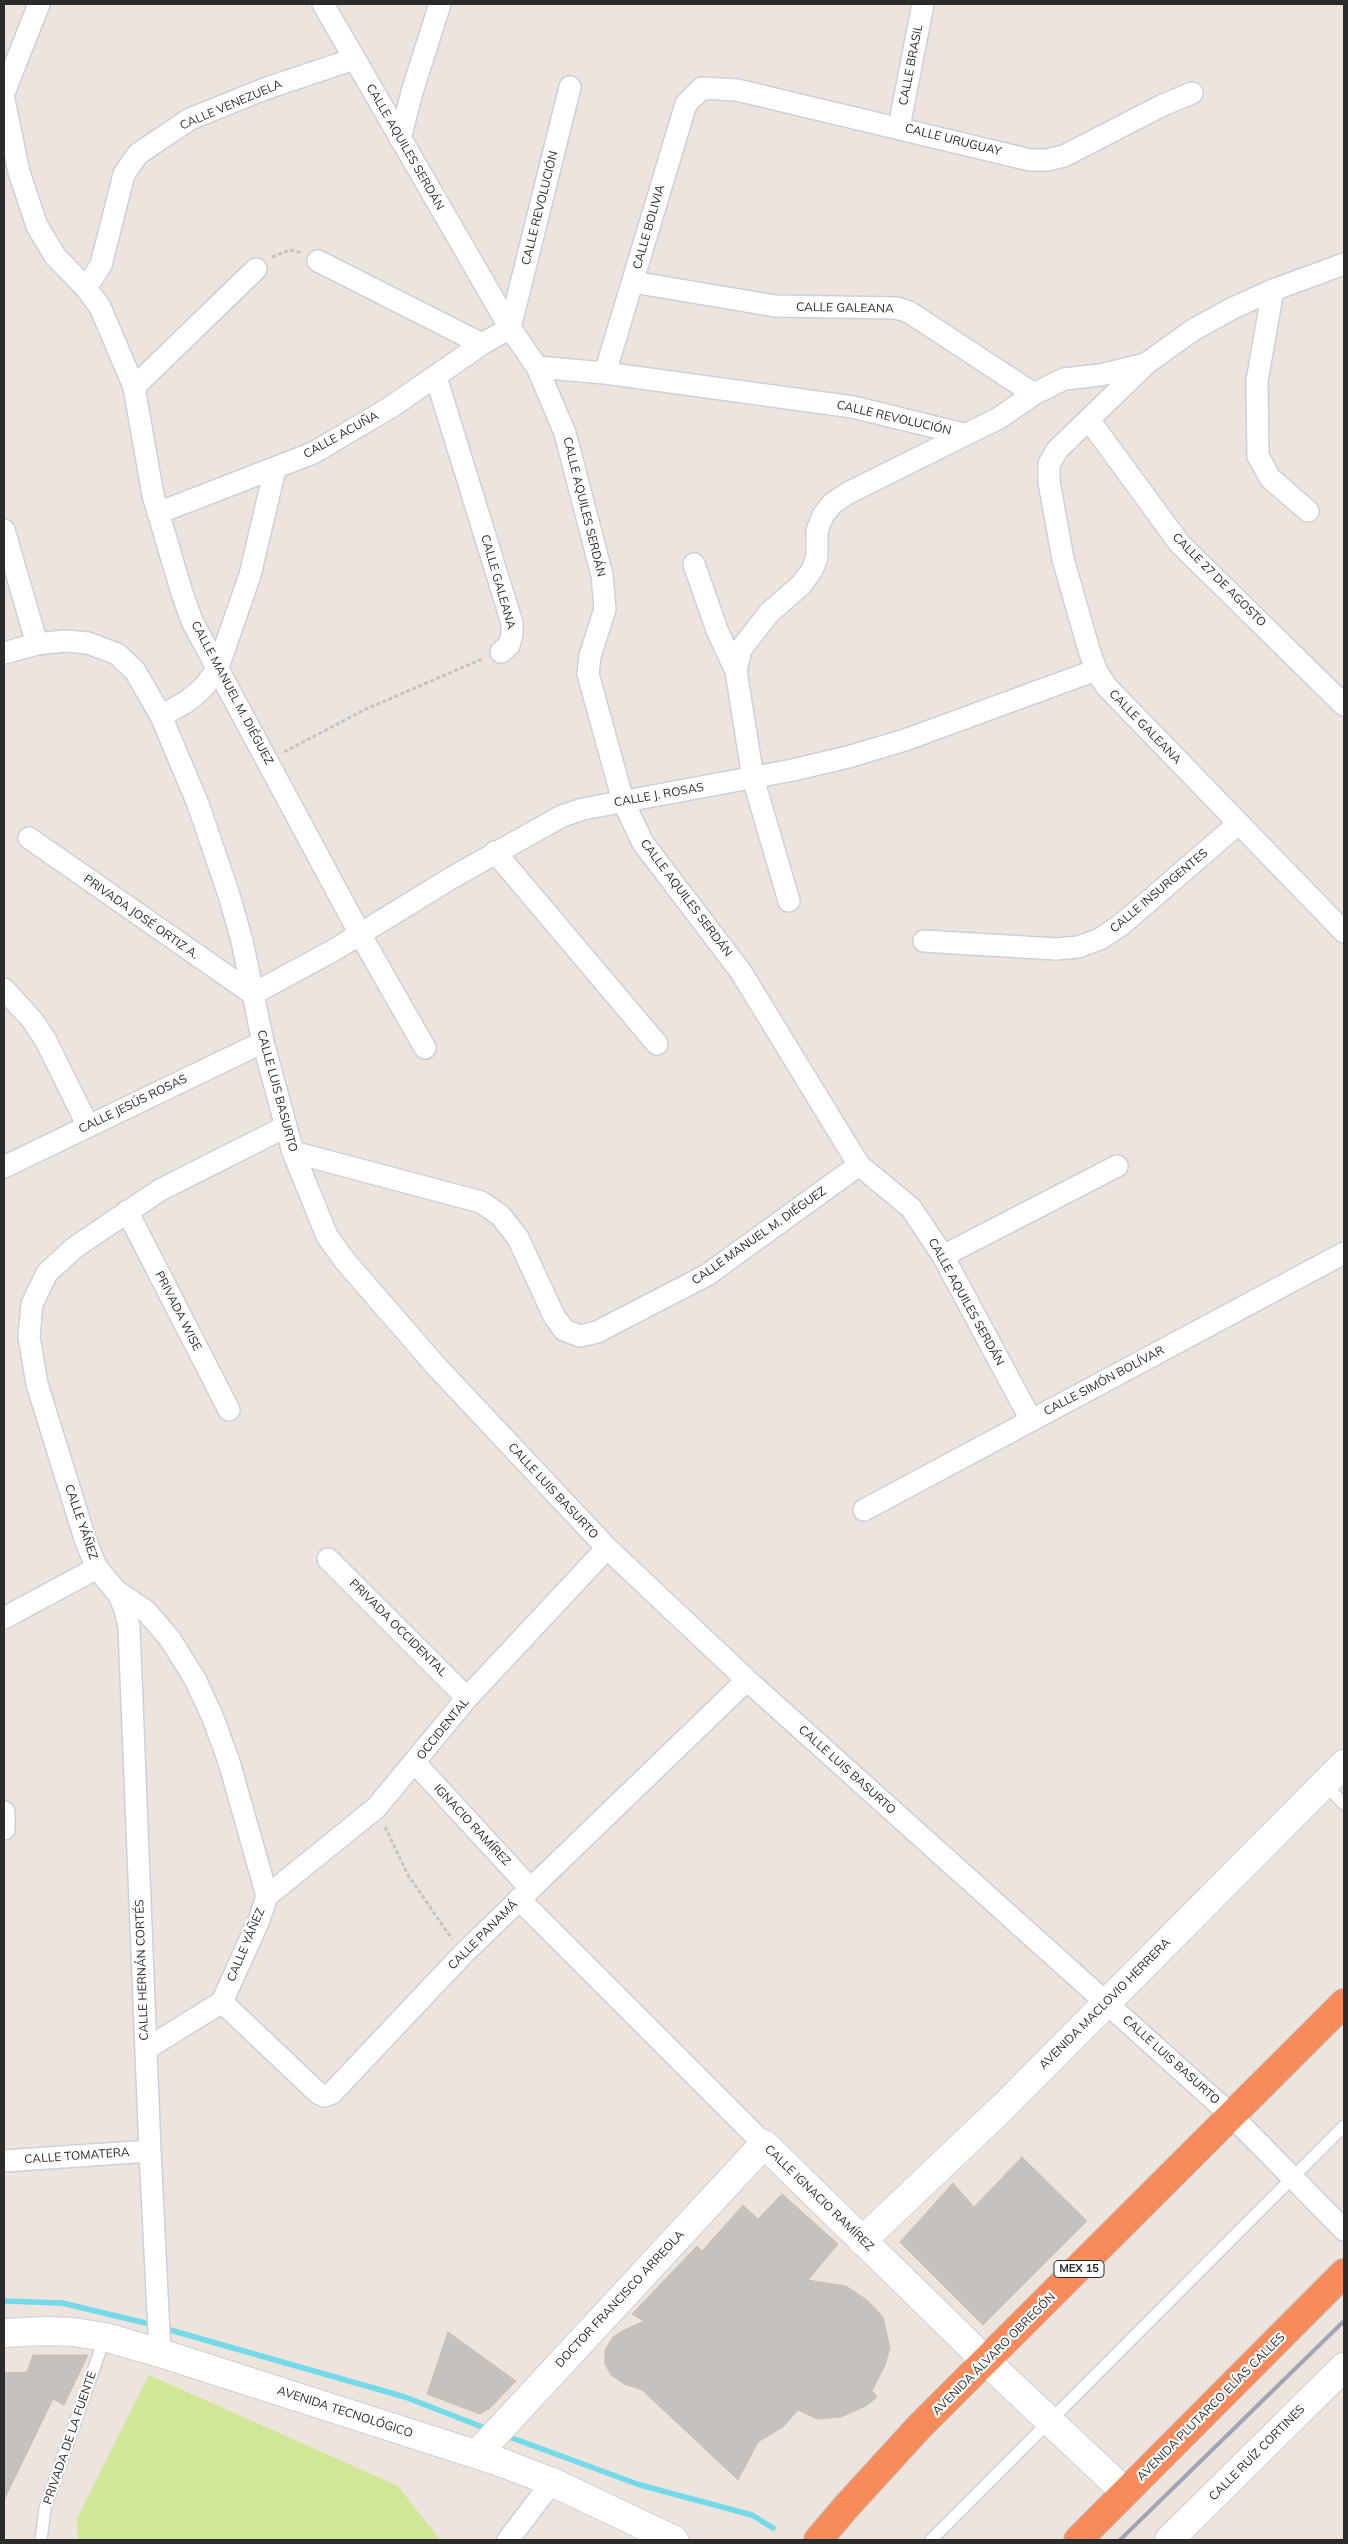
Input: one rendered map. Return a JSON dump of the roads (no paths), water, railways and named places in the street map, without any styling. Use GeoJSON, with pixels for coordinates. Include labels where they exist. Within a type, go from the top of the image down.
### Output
{"type":"FeatureCollection","features":[{"type":"Feature","properties":{"kind":"highway","name":"AVENIDA ÁLVARO OBREGÓN"},"geometry":{"type":"LineString","coordinates":[[818,2540],[880,2469],[1344,2003]]}},
{"type":"Feature","properties":{"kind":"highway","name":"AVENIDA PLUTARCO ELÍAS CALLES"},"geometry":{"type":"LineString","coordinates":[[1078,2540],[1344,2273]]}},
{"type":"Feature","properties":{"kind":"street"},"geometry":{"type":"LineString","coordinates":[[4,93],[39,4]]}},
{"type":"Feature","properties":{"kind":"street","name":"CALLE AQUILES SERDÁN"},"geometry":{"type":"LineString","coordinates":[[323,4],[510,328],[537,368],[565,433],[602,575],[605,608],[590,656],[588,674],[623,801],[643,843],[741,972],[859,1165],[911,1208],[943,1256],[1031,1420]]}},
{"type":"Feature","properties":{"kind":"street"},"geometry":{"type":"LineString","coordinates":[[400,139],[412,92],[440,4]]}},
{"type":"Feature","properties":{"kind":"street","name":"CALLE BRASIL"},"geometry":{"type":"LineString","coordinates":[[899,127],[922,4]]}},
{"type":"Feature","properties":{"kind":"street","name":"CALLE VENEZUELA"},"geometry":{"type":"LineString","coordinates":[[86,288],[100,265],[124,174],[138,154],[190,119],[267,88],[354,59]]}},
{"type":"Feature","properties":{"kind":"street","name":"CALLE REVOLUCIÓN"},"geometry":{"type":"LineString","coordinates":[[510,328],[570,87]]}},
{"type":"Feature","properties":{"kind":"street","name":"CALLE URUGUAY"},"geometry":{"type":"LineString","coordinates":[[702,88],[737,90],[899,127],[1030,160],[1047,160],[1064,156],[1163,105],[1192,93]]}},
{"type":"Feature","properties":{"kind":"street","name":"CALLE BOLIVIA"},"geometry":{"type":"LineString","coordinates":[[605,373],[686,104],[702,88]]}},
{"type":"Feature","properties":{"kind":"street","name":"CALLE MANUEL M. DIÉGUEZ"},"geometry":{"type":"LineString","coordinates":[[4,100],[19,172],[37,226],[55,256],[86,288],[100,307],[112,331],[134,387],[158,513],[192,621],[360,934],[425,1048]]}},
{"type":"Feature","properties":{"kind":"street"},"geometry":{"type":"LineString","coordinates":[[318,261],[482,344]]}},
{"type":"Feature","properties":{"kind":"street","name":"CALLE REVOLUCIÓN"},"geometry":{"type":"LineString","coordinates":[[1089,420],[1147,363],[1193,330],[1233,308],[1273,290],[1344,264]]}},
{"type":"Feature","properties":{"kind":"street"},"geometry":{"type":"LineString","coordinates":[[134,387],[256,270]]}},
{"type":"Feature","properties":{"kind":"street","name":"CALLE GALEANA"},"geometry":{"type":"LineString","coordinates":[[632,282],[775,306],[897,308],[909,312],[1034,394]]}},
{"type":"Feature","properties":{"kind":"street"},"geometry":{"type":"LineString","coordinates":[[1273,290],[1257,381],[1257,450],[1263,467],[1270,478],[1308,511]]}},
{"type":"Feature","properties":{"kind":"street","name":"CALLE ACUÑA"},"geometry":{"type":"LineString","coordinates":[[158,513],[276,469],[348,434],[436,377],[482,344],[510,328]]}},
{"type":"Feature","properties":{"kind":"street","name":"CALLE REVOLUCIÓN"},"geometry":{"type":"LineString","coordinates":[[537,368],[605,373],[853,406],[963,434],[999,418],[1034,394],[1064,379],[1100,375],[1147,363]]}},
{"type":"Feature","properties":{"kind":"street","name":"CALLE GALEANA"},"geometry":{"type":"LineString","coordinates":[[436,377],[512,623],[512,635],[509,645],[500,652]]}},
{"type":"Feature","properties":{"kind":"street","name":"CALLE GALEANA"},"geometry":{"type":"LineString","coordinates":[[1089,420],[1057,450],[1049,464],[1049,482],[1063,559],[1096,670],[1118,699],[1344,932]]}},
{"type":"Feature","properties":{"kind":"street","name":"CALLE 27 DE AGOSTO"},"geometry":{"type":"LineString","coordinates":[[1089,420],[1180,544],[1344,705]]}},
{"type":"Feature","properties":{"kind":"street"},"geometry":{"type":"LineString","coordinates":[[736,670],[741,649],[769,613],[801,585],[812,570],[817,557],[817,531],[823,515],[833,503],[963,434]]}},
{"type":"Feature","properties":{"kind":"street"},"geometry":{"type":"LineString","coordinates":[[161,716],[191,697],[217,670],[252,566],[276,469]]}},
{"type":"Feature","properties":{"kind":"street"},"geometry":{"type":"LineString","coordinates":[[4,530],[37,644]]}},
{"type":"Feature","properties":{"kind":"street"},"geometry":{"type":"LineString","coordinates":[[694,564],[717,630],[736,670],[753,778],[789,901]]}},
{"type":"Feature","properties":{"kind":"street","name":"CALLE LUIS BASURTO"},"geometry":{"type":"LineString","coordinates":[[4,653],[37,644],[65,641],[88,643],[117,654],[135,671],[161,716],[217,854],[242,940],[263,1042],[293,1152],[327,1236],[345,1261],[436,1366],[607,1548],[747,1680],[1108,2002],[1231,2115],[1344,2230]]}},
{"type":"Feature","properties":{"kind":"street","name":"CALLE J. ROSAS"},"geometry":{"type":"LineString","coordinates":[[253,994],[360,934],[495,852],[562,816],[623,801],[753,778],[848,757],[905,740],[1096,670]]}},
{"type":"Feature","properties":{"kind":"street","name":"CALLE INSURGENTES"},"geometry":{"type":"LineString","coordinates":[[924,941],[1056,949],[1078,947],[1100,939],[1121,925],[1238,824]]}},
{"type":"Feature","properties":{"kind":"street","name":"PRIVADA JOSÉ ORTIZ A."},"geometry":{"type":"LineString","coordinates":[[29,838],[253,994]]}},
{"type":"Feature","properties":{"kind":"street"},"geometry":{"type":"LineString","coordinates":[[495,852],[656,1044]]}},
{"type":"Feature","properties":{"kind":"street"},"geometry":{"type":"LineString","coordinates":[[4,989],[34,1020],[88,1126]]}},
{"type":"Feature","properties":{"kind":"street","name":"CALLE JESÚS ROSAS"},"geometry":{"type":"LineString","coordinates":[[4,1167],[263,1042]]}},
{"type":"Feature","properties":{"kind":"street","name":"CALLE YÁÑEZ"},"geometry":{"type":"LineString","coordinates":[[222,2002],[258,1920],[266,1896],[229,1762],[213,1718],[195,1679],[170,1640],[146,1611],[116,1591],[97,1568],[86,1542],[37,1384],[30,1328],[32,1304],[47,1273],[74,1248],[127,1211],[192,1172],[285,1127]]}},
{"type":"Feature","properties":{"kind":"street","name":"CALLE MANUEL M. DIÉGUEZ"},"geometry":{"type":"LineString","coordinates":[[293,1152],[481,1202],[500,1215],[518,1238],[554,1316],[564,1330],[580,1336],[598,1332],[707,1275],[859,1165]]}},
{"type":"Feature","properties":{"kind":"street"},"geometry":{"type":"LineString","coordinates":[[943,1256],[1117,1166]]}},
{"type":"Feature","properties":{"kind":"street","name":"PRIVADA WISE"},"geometry":{"type":"LineString","coordinates":[[127,1211],[229,1410]]}},
{"type":"Feature","properties":{"kind":"street","name":"CALLE SIMÓN BOLÍVAR"},"geometry":{"type":"LineString","coordinates":[[864,1510],[1344,1253]]}},
{"type":"Feature","properties":{"kind":"street","name":"OCCIDENTAL"},"geometry":{"type":"LineString","coordinates":[[266,1896],[376,1808],[467,1698],[607,1548]]}},
{"type":"Feature","properties":{"kind":"street","name":"PRIVADA OCCIDENTAL"},"geometry":{"type":"LineString","coordinates":[[328,1559],[467,1698]]}},
{"type":"Feature","properties":{"kind":"street"},"geometry":{"type":"LineString","coordinates":[[4,1618],[97,1568]]}},
{"type":"Feature","properties":{"kind":"street","name":"CALLE HERNÁN CORTÉS"},"geometry":{"type":"LineString","coordinates":[[116,1591],[125,1609],[129,1627],[160,2353]]}},
{"type":"Feature","properties":{"kind":"street","name":"CALLE PANAMÁ"},"geometry":{"type":"LineString","coordinates":[[222,2002],[318,2094],[326,2096],[332,2094],[464,1953],[747,1680]]}},
{"type":"Feature","properties":{"kind":"street","name":"IGNACIO RAMÍREZ"},"geometry":{"type":"LineString","coordinates":[[415,1763],[525,1893]]}},
{"type":"Feature","properties":{"kind":"street","name":"AVENIDA MACLOVIO HERRERA"},"geometry":{"type":"LineString","coordinates":[[862,2241],[1003,2107],[1344,1764]]}},
{"type":"Feature","properties":{"kind":"street"},"geometry":{"type":"LineString","coordinates":[[4,1812],[4,1829]]}},
{"type":"Feature","properties":{"kind":"street","name":"CALLE IGNACIO RAMÍREZ"},"geometry":{"type":"LineString","coordinates":[[525,1893],[764,2144],[987,2362],[1125,2492]]}},
{"type":"Feature","properties":{"kind":"street"},"geometry":{"type":"LineString","coordinates":[[146,2049],[222,2002]]}},
{"type":"Feature","properties":{"kind":"street","name":"DOCTOR FRANCISCO ARREOLA"},"geometry":{"type":"LineString","coordinates":[[477,2454],[764,2144]]}},
{"type":"Feature","properties":{"kind":"street","name":"CALLE TOMATERA"},"geometry":{"type":"LineString","coordinates":[[4,2160],[150,2151]]}},
{"type":"Feature","properties":{"kind":"street","name":"AVENIDA TECNOLÓGICO"},"geometry":{"type":"LineString","coordinates":[[4,2333],[45,2331],[105,2337],[160,2353],[477,2454],[552,2482],[674,2540]]}},
{"type":"Feature","properties":{"kind":"street","name":"CALLE RUÍZ CORTINES"},"geometry":{"type":"LineString","coordinates":[[1169,2540],[1344,2367]]}},
{"type":"Feature","properties":{"kind":"street"},"geometry":{"type":"LineString","coordinates":[[508,2540],[552,2482]]}},
{"type":"Feature","properties":{"kind":"lane"},"geometry":{"type":"LineString","coordinates":[[1324,1784],[1344,1804]]}},
{"type":"Feature","properties":{"kind":"lane"},"geometry":{"type":"LineString","coordinates":[[931,2540],[1344,2126]]}},
{"type":"Feature","properties":{"kind":"lane","name":"PRIVADA DE LA FUENTE"},"geometry":{"type":"LineString","coordinates":[[40,2540],[45,2508],[105,2337]]}},
{"type":"Feature","properties":{"kind":"waterway"},"geometry":{"type":"LineString","coordinates":[[4,2301],[62,2303],[154,2325]]}},
{"type":"Feature","properties":{"kind":"waterway"},"geometry":{"type":"LineString","coordinates":[[163,2328],[405,2397],[490,2430]]}},
{"type":"Feature","properties":{"kind":"waterway"},"geometry":{"type":"LineString","coordinates":[[504,2435],[640,2485],[752,2515],[773,2528]]}},
{"type":"Feature","properties":{"kind":"railway"},"geometry":{"type":"LineString","coordinates":[[1120,2540],[1344,2321]]}}]}
